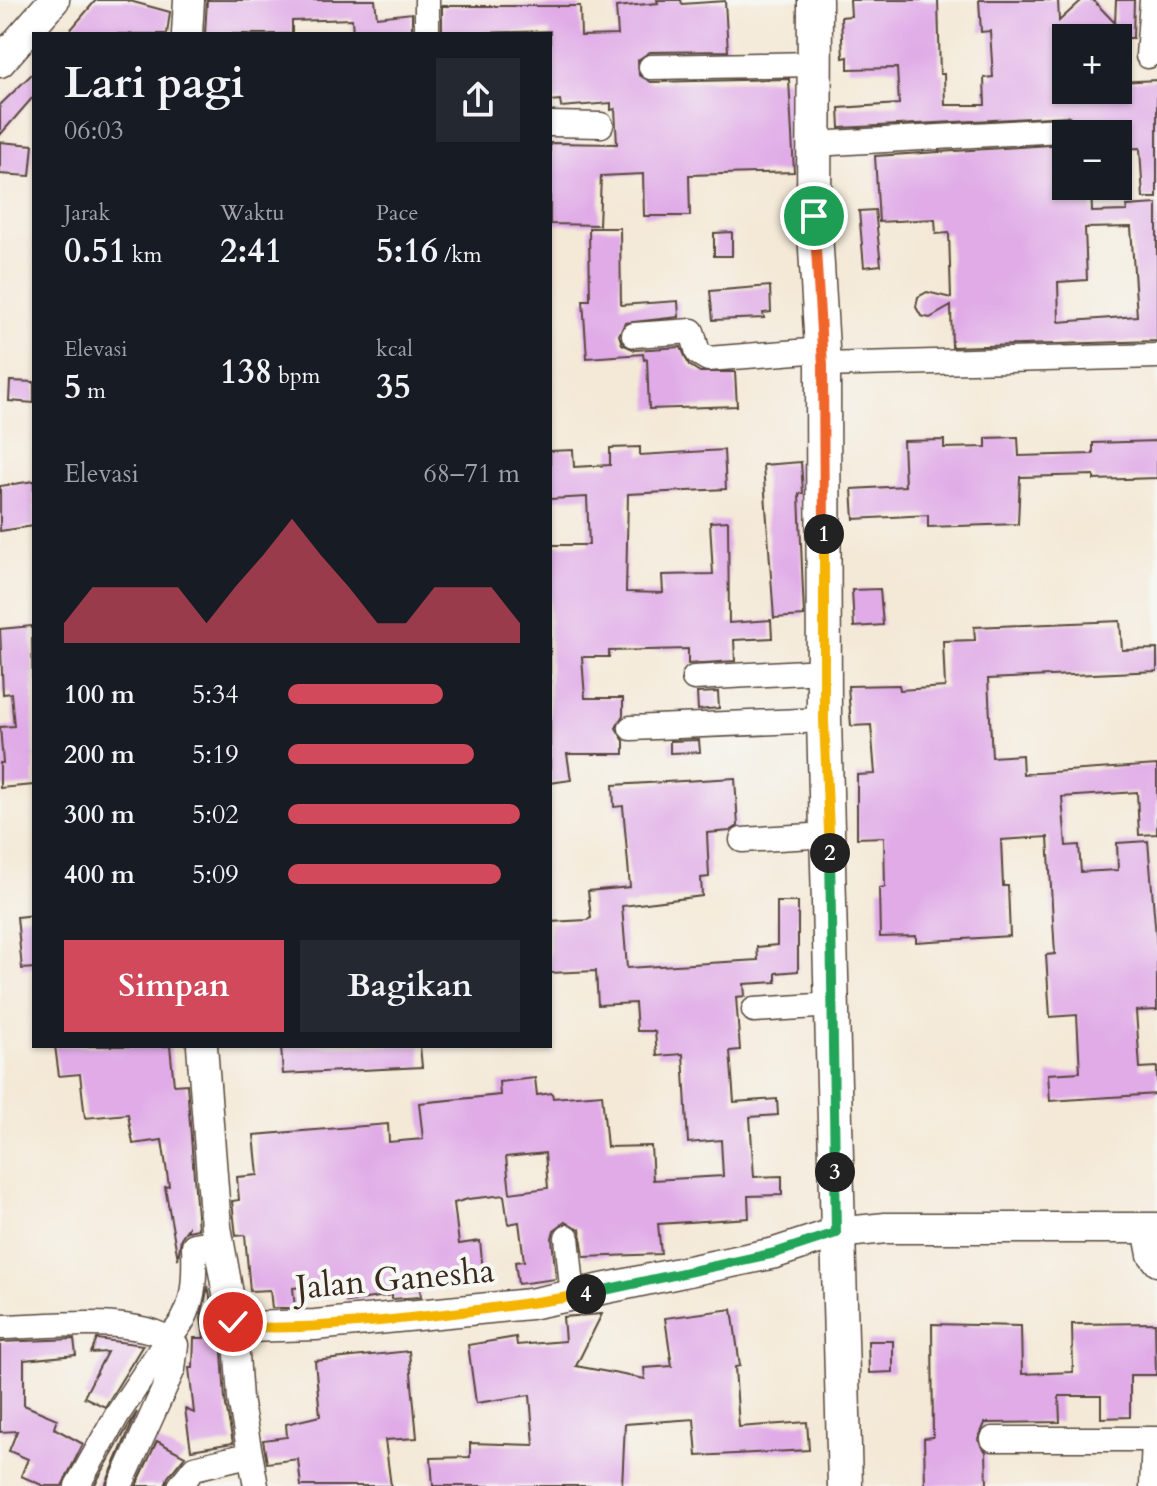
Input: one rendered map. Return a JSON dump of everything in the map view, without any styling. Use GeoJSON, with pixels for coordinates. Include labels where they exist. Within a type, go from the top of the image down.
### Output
{"type":"FeatureCollection","features":[{"type":"Feature","properties":{"kind":"main road"},"geometry":{"type":"LineString","coordinates":[[815,0],[814,216],[822,358],[824,720],[830,835],[836,1233],[845,1486]]}},
{"type":"Feature","properties":{"kind":"street"},"geometry":{"type":"LineString","coordinates":[[0,62],[54,0]]}},
{"type":"Feature","properties":{"kind":"street"},"geometry":{"type":"LineString","coordinates":[[187,32],[189,0]]}},
{"type":"Feature","properties":{"kind":"street"},"geometry":{"type":"LineString","coordinates":[[427,0],[427,32]]}},
{"type":"Feature","properties":{"kind":"street"},"geometry":{"type":"LineString","coordinates":[[1148,56],[1152,0]]}},
{"type":"Feature","properties":{"kind":"street"},"geometry":{"type":"LineString","coordinates":[[651,67],[816,64]]}},
{"type":"Feature","properties":{"kind":"street"},"geometry":{"type":"LineString","coordinates":[[552,124],[601,125]]}},
{"type":"Feature","properties":{"kind":"street"},"geometry":{"type":"LineString","coordinates":[[814,144],[1052,131]]}},
{"type":"Feature","properties":{"kind":"street"},"geometry":{"type":"LineString","coordinates":[[634,335],[692,331],[698,353],[708,359],[1157,356]]}},
{"type":"Feature","properties":{"kind":"street"},"geometry":{"type":"LineString","coordinates":[[694,678],[824,671]]}},
{"type":"Feature","properties":{"kind":"street"},"geometry":{"type":"LineString","coordinates":[[631,728],[824,720]]}},
{"type":"Feature","properties":{"kind":"street"},"geometry":{"type":"LineString","coordinates":[[742,840],[830,835]]}},
{"type":"Feature","properties":{"kind":"street"},"geometry":{"type":"LineString","coordinates":[[754,1010],[833,1005]]}},
{"type":"Feature","properties":{"kind":"street"},"geometry":{"type":"LineString","coordinates":[[202,1048],[218,1241],[235,1325],[248,1455],[256,1486]]}},
{"type":"Feature","properties":{"kind":"street","name":"Jalan Ganesha"},"geometry":{"type":"LineString","coordinates":[[235,1325],[249,1328],[329,1324],[573,1297],[775,1253],[836,1233],[886,1228],[1151,1228]]}},
{"type":"Feature","properties":{"kind":"street"},"geometry":{"type":"LineString","coordinates":[[1151,1228],[1150,1255],[1157,1264]]}},
{"type":"Feature","properties":{"kind":"street"},"geometry":{"type":"LineString","coordinates":[[567,1237],[573,1297]]}},
{"type":"Feature","properties":{"kind":"street"},"geometry":{"type":"LineString","coordinates":[[77,1486],[117,1415],[169,1337],[179,1329],[194,1283],[194,1245],[218,1241]]}},
{"type":"Feature","properties":{"kind":"street"},"geometry":{"type":"LineString","coordinates":[[0,1327],[138,1326],[169,1337],[176,1345],[173,1369],[120,1486]]}},
{"type":"Feature","properties":{"kind":"street"},"geometry":{"type":"LineString","coordinates":[[993,1439],[1156,1439],[1152,1486]]}},
{"type":"Feature","properties":{"kind":"street"},"geometry":{"type":"LineString","coordinates":[[180,1486],[194,1468],[248,1455]]}},
{"type":"Feature","properties":{"kind":"building"},"geometry":{"type":"Polygon","coordinates":[[[96,0],[126,0],[170,12],[167,32],[69,32],[96,0]]]}},
{"type":"Feature","properties":{"kind":"building"},"geometry":{"type":"Polygon","coordinates":[[[207,0],[375,0],[377,17],[412,13],[412,32],[353,32],[352,19],[292,21],[292,32],[205,32],[207,0]]]}},
{"type":"Feature","properties":{"kind":"building"},"geometry":{"type":"Polygon","coordinates":[[[657,0],[681,0],[682,4],[725,1],[728,51],[650,52],[638,60],[639,75],[651,82],[789,79],[794,172],[689,175],[690,216],[644,216],[643,174],[601,176],[599,225],[552,224],[552,143],[617,144],[615,109],[611,110],[611,103],[561,107],[560,100],[552,101],[552,32],[442,32],[442,6],[580,6],[581,36],[618,35],[616,7],[658,3],[657,0]]]}},
{"type":"Feature","properties":{"kind":"building"},"geometry":{"type":"Polygon","coordinates":[[[850,0],[938,0],[940,74],[944,74],[945,105],[985,105],[984,78],[993,77],[990,31],[981,32],[979,0],[1058,0],[1059,21],[1082,0],[1093,0],[1115,23],[1116,0],[1134,0],[1133,38],[1132,24],[1052,24],[1052,104],[1132,104],[1132,81],[1157,80],[1157,198],[1143,198],[1140,148],[1132,148],[1132,120],[1073,120],[1068,116],[840,128],[839,108],[899,104],[897,68],[848,69],[848,57],[843,58],[841,17],[851,16],[850,0]]]}},
{"type":"Feature","properties":{"kind":"building"},"geometry":{"type":"Polygon","coordinates":[[[32,74],[32,98],[0,135],[0,105],[32,74]]]}},
{"type":"Feature","properties":{"kind":"building"},"geometry":{"type":"Polygon","coordinates":[[[0,142],[32,145],[30,176],[0,174],[0,142]]]}},
{"type":"Feature","properties":{"kind":"building"},"geometry":{"type":"Polygon","coordinates":[[[1052,145],[1052,200],[1092,200],[1092,212],[1127,211],[1127,206],[1157,204],[1157,341],[952,347],[951,306],[930,318],[921,316],[916,307],[918,297],[927,292],[951,298],[949,233],[936,234],[935,219],[879,222],[875,156],[1052,145]],[[1131,227],[1085,228],[1087,280],[1058,282],[1059,322],[1137,316],[1131,227]]]}},
{"type":"Feature","properties":{"kind":"building"},"geometry":{"type":"Polygon","coordinates":[[[875,210],[881,265],[864,267],[859,211],[875,210]]]}},
{"type":"Feature","properties":{"kind":"building"},"geometry":{"type":"Polygon","coordinates":[[[589,228],[620,228],[621,305],[678,301],[679,317],[625,323],[619,335],[622,344],[635,350],[681,347],[689,365],[700,372],[735,372],[737,406],[649,409],[647,359],[644,360],[643,354],[587,358],[583,300],[590,300],[589,228]]]}},
{"type":"Feature","properties":{"kind":"building"},"geometry":{"type":"Polygon","coordinates":[[[732,232],[732,256],[714,256],[714,233],[732,232]]]}},
{"type":"Feature","properties":{"kind":"building"},"geometry":{"type":"Polygon","coordinates":[[[770,286],[771,312],[763,313],[764,318],[713,320],[710,291],[770,286]]]}},
{"type":"Feature","properties":{"kind":"building"},"geometry":{"type":"Polygon","coordinates":[[[10,381],[32,382],[32,403],[9,401],[10,381]]]}},
{"type":"Feature","properties":{"kind":"building"},"geometry":{"type":"Polygon","coordinates":[[[1018,437],[1019,456],[1093,454],[1093,443],[1157,441],[1157,478],[1094,480],[1094,475],[1020,477],[1018,524],[928,527],[928,515],[854,519],[852,489],[905,486],[903,441],[944,440],[944,448],[986,447],[986,438],[1018,437]]]}},
{"type":"Feature","properties":{"kind":"building"},"geometry":{"type":"Polygon","coordinates":[[[640,447],[640,455],[724,450],[726,489],[628,494],[626,592],[663,593],[662,575],[713,574],[710,522],[728,521],[729,623],[771,620],[772,638],[734,640],[735,661],[688,664],[688,649],[609,651],[609,657],[582,657],[585,698],[623,698],[623,715],[616,728],[624,741],[624,754],[567,754],[571,780],[552,783],[552,545],[589,545],[587,497],[552,499],[552,451],[573,450],[574,467],[610,465],[610,448],[640,447]]]}},
{"type":"Feature","properties":{"kind":"building"},"geometry":{"type":"Polygon","coordinates":[[[801,462],[803,493],[799,494],[804,616],[774,618],[763,465],[801,462]]]}},
{"type":"Feature","properties":{"kind":"building"},"geometry":{"type":"Polygon","coordinates":[[[32,481],[32,526],[0,531],[0,486],[32,481]]]}},
{"type":"Feature","properties":{"kind":"building"},"geometry":{"type":"Polygon","coordinates":[[[880,589],[883,625],[854,627],[852,590],[880,589]]]}},
{"type":"Feature","properties":{"kind":"building"},"geometry":{"type":"Polygon","coordinates":[[[1120,621],[1122,650],[1157,649],[1157,671],[988,679],[992,757],[1022,755],[1023,774],[1157,765],[1157,834],[1139,835],[1137,792],[1062,797],[1066,846],[1079,845],[1081,872],[1118,870],[1117,843],[1148,841],[1157,948],[1157,1010],[1136,1011],[1140,1068],[1157,1067],[1157,1094],[1050,1101],[1048,1074],[1080,1072],[1077,1015],[1050,1017],[1046,955],[1055,954],[1048,837],[1001,840],[1003,886],[1008,886],[1010,936],[916,942],[916,936],[880,937],[879,888],[885,887],[884,837],[857,838],[857,775],[875,774],[871,725],[851,726],[848,686],[899,685],[900,690],[945,687],[943,641],[975,640],[974,627],[1120,621]]]}},
{"type":"Feature","properties":{"kind":"building"},"geometry":{"type":"Polygon","coordinates":[[[32,626],[32,785],[0,788],[0,763],[3,763],[0,727],[14,726],[11,693],[3,694],[0,629],[32,626]]]}},
{"type":"Feature","properties":{"kind":"building"},"geometry":{"type":"Polygon","coordinates":[[[718,692],[719,708],[698,710],[697,693],[718,692]]]}},
{"type":"Feature","properties":{"kind":"building"},"geometry":{"type":"Polygon","coordinates":[[[699,740],[700,752],[670,753],[670,741],[699,740]]]}},
{"type":"Feature","properties":{"kind":"building"},"geometry":{"type":"Polygon","coordinates":[[[735,778],[738,826],[730,831],[707,833],[709,877],[701,878],[702,896],[622,906],[627,968],[758,960],[757,947],[777,945],[777,902],[798,902],[798,971],[776,973],[776,982],[744,984],[745,996],[736,997],[740,1050],[730,1051],[734,1102],[777,1099],[778,1115],[750,1117],[754,1177],[782,1176],[782,1195],[748,1196],[749,1218],[658,1224],[661,1254],[584,1257],[580,1229],[565,1222],[554,1230],[552,1238],[556,1279],[518,1284],[515,1262],[524,1261],[519,1222],[508,1224],[504,1195],[468,1199],[454,1203],[459,1244],[480,1241],[483,1271],[419,1278],[421,1297],[392,1299],[392,1295],[346,1302],[344,1283],[293,1288],[295,1308],[272,1308],[270,1290],[250,1291],[245,1235],[236,1236],[232,1201],[239,1200],[237,1177],[258,1175],[254,1135],[388,1124],[389,1142],[423,1139],[419,1103],[500,1095],[499,1082],[535,1078],[537,1095],[552,1093],[553,1098],[602,1094],[607,1147],[651,1146],[653,1180],[723,1176],[721,1140],[688,1143],[683,1054],[657,1056],[655,1031],[637,1031],[635,1003],[598,1005],[596,971],[552,973],[552,922],[591,918],[588,891],[630,887],[623,806],[614,807],[613,785],[735,778]],[[545,1153],[506,1157],[510,1193],[548,1188],[545,1153]]]}},
{"type":"Feature","properties":{"kind":"building"},"geometry":{"type":"Polygon","coordinates":[[[32,915],[32,968],[22,969],[17,917],[32,915]]]}},
{"type":"Feature","properties":{"kind":"building"},"geometry":{"type":"Polygon","coordinates":[[[55,1048],[170,1048],[174,1085],[187,1084],[198,1229],[188,1231],[188,1228],[181,1238],[178,1259],[165,1187],[169,1186],[162,1140],[133,1144],[128,1114],[85,1118],[80,1074],[59,1076],[55,1048]]]}},
{"type":"Feature","properties":{"kind":"building"},"geometry":{"type":"Polygon","coordinates":[[[281,1048],[420,1048],[422,1067],[283,1074],[281,1048]]]}},
{"type":"Feature","properties":{"kind":"building"},"geometry":{"type":"Polygon","coordinates":[[[208,1286],[215,1325],[221,1335],[225,1400],[233,1443],[191,1450],[185,1409],[194,1413],[189,1368],[193,1368],[194,1338],[204,1338],[201,1318],[208,1286]]]}},
{"type":"Feature","properties":{"kind":"building"},"geometry":{"type":"Polygon","coordinates":[[[732,1309],[740,1366],[735,1367],[739,1427],[807,1422],[809,1450],[697,1456],[694,1419],[625,1424],[622,1486],[433,1486],[431,1458],[470,1457],[470,1443],[534,1445],[530,1395],[476,1403],[468,1345],[516,1337],[517,1345],[565,1341],[563,1317],[602,1314],[576,1366],[645,1379],[644,1368],[672,1366],[665,1318],[732,1309]]]}},
{"type":"Feature","properties":{"kind":"building"},"geometry":{"type":"Polygon","coordinates":[[[1155,1323],[1156,1375],[1130,1375],[1130,1417],[1101,1418],[1101,1396],[1059,1396],[1060,1422],[985,1423],[978,1440],[986,1452],[987,1484],[925,1486],[924,1438],[933,1437],[932,1324],[1021,1326],[1022,1374],[1073,1372],[1072,1324],[1155,1323]]]}},
{"type":"Feature","properties":{"kind":"building"},"geometry":{"type":"Polygon","coordinates":[[[74,1339],[76,1355],[24,1360],[24,1405],[57,1419],[54,1428],[83,1444],[62,1486],[44,1486],[21,1476],[28,1459],[9,1451],[17,1431],[0,1432],[0,1342],[74,1339]]]}},
{"type":"Feature","properties":{"kind":"building"},"geometry":{"type":"Polygon","coordinates":[[[97,1339],[143,1345],[105,1407],[84,1397],[107,1352],[91,1353],[97,1339]]]}},
{"type":"Feature","properties":{"kind":"building"},"geometry":{"type":"Polygon","coordinates":[[[868,1341],[893,1341],[893,1372],[869,1373],[868,1341]]]}},
{"type":"Feature","properties":{"kind":"building"},"geometry":{"type":"Polygon","coordinates":[[[409,1351],[417,1438],[385,1440],[391,1486],[301,1486],[298,1459],[267,1463],[263,1440],[287,1437],[286,1424],[320,1416],[315,1361],[409,1351]]]}},
{"type":"Feature","properties":{"kind":"building"},"geometry":{"type":"Polygon","coordinates":[[[137,1412],[105,1486],[94,1486],[130,1423],[137,1412]]]}},
{"type":"Feature","properties":{"kind":"building"},"geometry":{"type":"Polygon","coordinates":[[[157,1441],[185,1456],[168,1477],[165,1486],[136,1486],[157,1441]]]}},
{"type":"Feature","properties":{"kind":"route"},"geometry":{"type":"LineString","coordinates":[[233,1322],[249,1328],[315,1325],[530,1304],[622,1288],[775,1253],[836,1233],[830,835],[824,720],[823,365],[814,216]]}}]}
